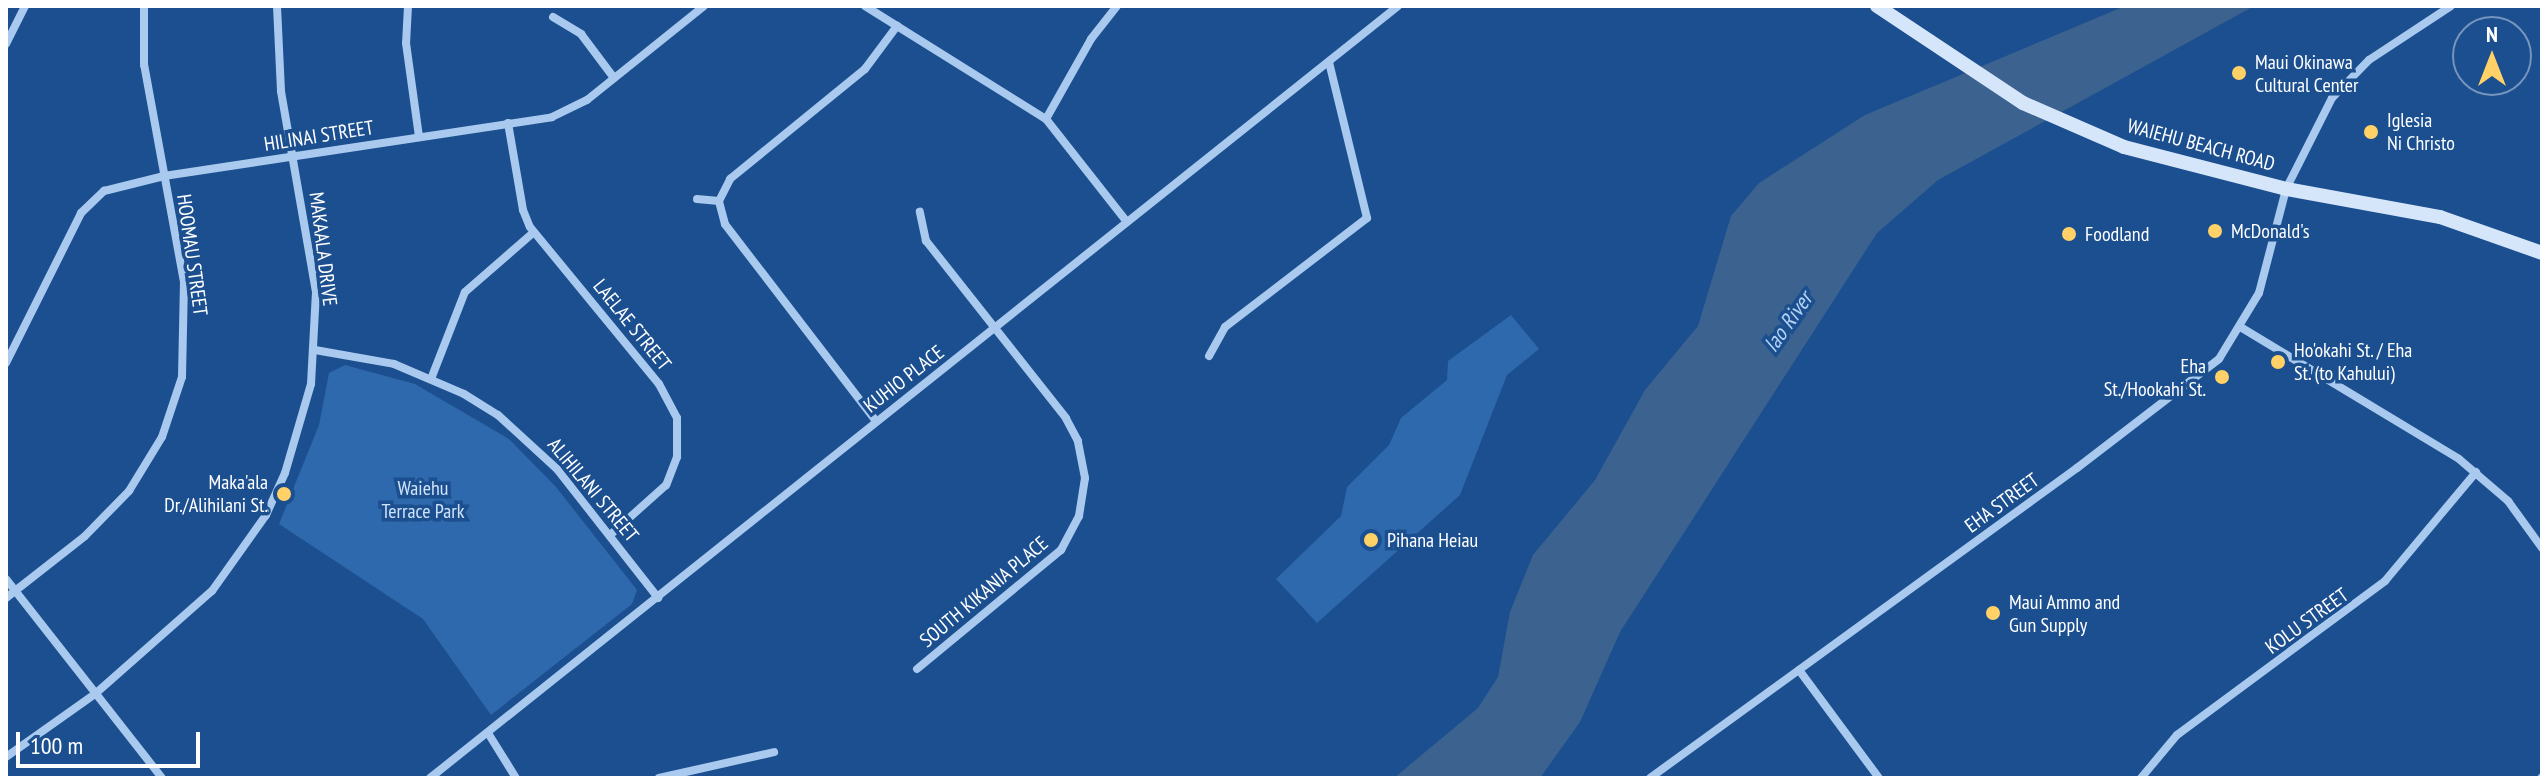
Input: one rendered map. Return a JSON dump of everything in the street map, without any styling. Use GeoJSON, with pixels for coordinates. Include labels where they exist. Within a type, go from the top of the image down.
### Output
{"type":"FeatureCollection","features":[{"type":"Feature","properties":{"kind":"street"},"geometry":{"type":"LineString","coordinates":[[6,44],[25,6]]}},
{"type":"Feature","properties":{"kind":"street","name":"HOOMAU STREET"},"geometry":{"type":"LineString","coordinates":[[6,598],[85,536],[129,491],[174,407],[187,314],[144,65],[144,6]]}},
{"type":"Feature","properties":{"kind":"street","name":"MAKAALA DRIVE"},"geometry":{"type":"LineString","coordinates":[[6,757],[95,694],[180,624],[241,555],[285,473],[301,430],[315,350],[316,292],[276,56],[277,6]]}},
{"type":"Feature","properties":{"kind":"street"},"geometry":{"type":"LineString","coordinates":[[408,6],[406,43],[419,137]]}},
{"type":"Feature","properties":{"kind":"street","name":"HILINAI STREET"},"geometry":{"type":"LineString","coordinates":[[6,363],[86,206],[112,187],[564,112],[614,78],[704,6]]}},
{"type":"Feature","properties":{"kind":"street"},"geometry":{"type":"LineString","coordinates":[[865,6],[1046,119],[1127,222]]}},
{"type":"Feature","properties":{"kind":"street"},"geometry":{"type":"LineString","coordinates":[[1046,119],[1091,39],[1117,6]]}},
{"type":"Feature","properties":{"kind":"street","name":"KUHIO PLACE"},"geometry":{"type":"LineString","coordinates":[[430,778],[1398,6]]}},
{"type":"Feature","properties":{"kind":"street","name":"WAIEHU BEACH ROAD"},"geometry":{"type":"LineString","coordinates":[[1877,6],[2023,103],[2124,147],[2286,189],[2440,217],[2542,253]]}},
{"type":"Feature","properties":{"kind":"street","name":"EHA STREET"},"geometry":{"type":"LineString","coordinates":[[1650,778],[2184,389],[2219,359],[2242,328],[2259,293],[2286,189],[2343,84],[2451,6]]}},
{"type":"Feature","properties":{"kind":"street"},"geometry":{"type":"LineString","coordinates":[[553,17],[581,34],[614,78]]}},
{"type":"Feature","properties":{"kind":"street"},"geometry":{"type":"LineString","coordinates":[[876,421],[725,224],[719,201],[730,179],[865,69],[897,26]]}},
{"type":"Feature","properties":{"kind":"street"},"geometry":{"type":"LineString","coordinates":[[1209,356],[1225,327],[1367,218],[1329,62]]}},
{"type":"Feature","properties":{"kind":"street","name":"LAELAE STREET"},"geometry":{"type":"LineString","coordinates":[[508,123],[523,210],[534,232],[659,384],[677,418],[679,448],[666,485],[610,535]]}},
{"type":"Feature","properties":{"kind":"street"},"geometry":{"type":"LineString","coordinates":[[697,199],[719,201]]}},
{"type":"Feature","properties":{"kind":"street","name":"SOUTH KIKANIA PLACE"},"geometry":{"type":"LineString","coordinates":[[917,669],[1052,559],[1074,528],[1082,504],[1084,466],[1072,429],[992,330],[926,241],[920,212]]}},
{"type":"Feature","properties":{"kind":"street"},"geometry":{"type":"LineString","coordinates":[[431,379],[465,292],[534,232]]}},
{"type":"Feature","properties":{"kind":"street"},"geometry":{"type":"LineString","coordinates":[[2242,328],[2476,472],[2518,513],[2542,548]]}},
{"type":"Feature","properties":{"kind":"street","name":"ALIHILANI STREET"},"geometry":{"type":"LineString","coordinates":[[315,350],[364,356],[431,379],[476,401],[529,440],[610,535],[658,598]]}},
{"type":"Feature","properties":{"kind":"street","name":"KOLU STREET"},"geometry":{"type":"LineString","coordinates":[[2141,778],[2177,735],[2385,581],[2476,472]]}},
{"type":"Feature","properties":{"kind":"street"},"geometry":{"type":"LineString","coordinates":[[6,579],[162,778]]}},
{"type":"Feature","properties":{"kind":"street"},"geometry":{"type":"LineString","coordinates":[[1799,670],[1879,778]]}},
{"type":"Feature","properties":{"kind":"street"},"geometry":{"type":"LineString","coordinates":[[488,733],[516,778]]}},
{"type":"Feature","properties":{"kind":"street"},"geometry":{"type":"LineString","coordinates":[[659,778],[774,752]]}},
{"type":"Feature","properties":{"kind":"green space"},"geometry":{"type":"Polygon","coordinates":[[[1511,315],[1539,349],[1507,375],[1460,495],[1317,623],[1276,579],[1341,516],[1347,487],[1389,445],[1401,418],[1447,380],[1448,361],[1511,315]]]}},
{"type":"Feature","properties":{"kind":"green space","name":"Waiehu Terrace Park"},"geometry":{"type":"Polygon","coordinates":[[[345,365],[415,384],[509,439],[556,487],[637,590],[632,604],[491,715],[423,619],[279,524],[319,425],[329,373],[345,365]]]}},
{"type":"Feature","properties":{"kind":"water","name":"Iao River"},"geometry":{"type":"Polygon","coordinates":[[[2125,6],[2254,6],[1938,180],[1877,233],[1620,632],[1580,722],[1540,778],[1394,778],[1478,708],[1498,677],[1510,612],[1533,555],[1595,480],[1645,390],[1698,326],[1731,216],[1759,183],[1865,115],[2125,6]]]}},
{"type":"Feature","properties":{"kind":"place","name":"Maui Okinawa Cultural Center"},"geometry":{"type":"Point","coordinates":[2239,73]}},
{"type":"Feature","properties":{"kind":"place","name":"Iglesia Ni Christo"},"geometry":{"type":"Point","coordinates":[2371,132]}},
{"type":"Feature","properties":{"kind":"place","name":"McDonald's"},"geometry":{"type":"Point","coordinates":[2215,231]}},
{"type":"Feature","properties":{"kind":"place","name":"Foodland"},"geometry":{"type":"Point","coordinates":[2069,234]}},
{"type":"Feature","properties":{"kind":"place","name":"Ho'okahi St. / Eha St. (to Kahului)"},"geometry":{"type":"Point","coordinates":[2278,362]}},
{"type":"Feature","properties":{"kind":"place","name":"Eha St./Hookahi St."},"geometry":{"type":"Point","coordinates":[2222,377]}},
{"type":"Feature","properties":{"kind":"place","name":"Maka'ala Dr./Alihilani St."},"geometry":{"type":"Point","coordinates":[284,494]}},
{"type":"Feature","properties":{"kind":"place","name":"Pihana Heiau"},"geometry":{"type":"Point","coordinates":[1371,540]}},
{"type":"Feature","properties":{"kind":"place","name":"Maui Ammo and Gun Supply"},"geometry":{"type":"Point","coordinates":[1993,613]}}]}
